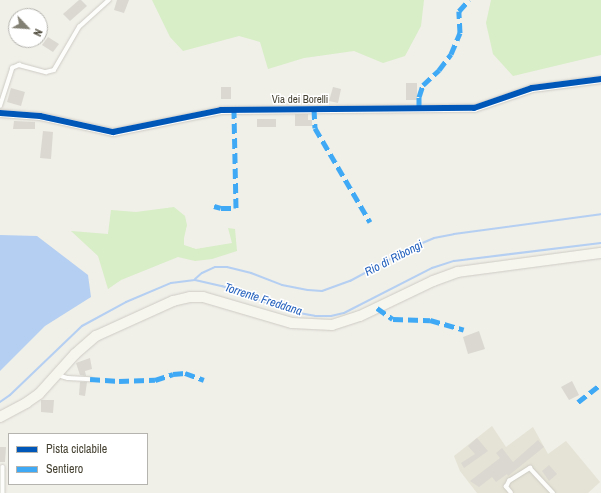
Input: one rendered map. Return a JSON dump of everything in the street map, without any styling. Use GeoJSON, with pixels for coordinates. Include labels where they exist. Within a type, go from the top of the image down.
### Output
{"type":"FeatureCollection","features":[{"type":"Feature","properties":{"kind":"main road"},"geometry":{"type":"LineString","coordinates":[[0,417],[39,394],[75,354],[96,336],[160,306],[182,299],[194,297],[212,299],[292,323],[332,325],[360,316],[433,280],[458,272],[601,253]]}},
{"type":"Feature","properties":{"kind":"street","name":"Via dei Borelli"},"geometry":{"type":"LineString","coordinates":[[0,113],[40,116],[113,132],[221,110],[474,108],[532,88],[601,79]]}},
{"type":"Feature","properties":{"kind":"lane"},"geometry":{"type":"LineString","coordinates":[[0,106],[12,68],[20,65],[46,72],[54,70],[79,27],[109,0]]}},
{"type":"Feature","properties":{"kind":"lane"},"geometry":{"type":"LineString","coordinates":[[57,375],[68,378],[90,379]]}},
{"type":"Feature","properties":{"kind":"lane"},"geometry":{"type":"LineString","coordinates":[[3,467],[3,493]]}},
{"type":"Feature","properties":{"kind":"lane"},"geometry":{"type":"LineString","coordinates":[[511,493],[506,487],[509,481],[530,468],[553,493]]}},
{"type":"Feature","properties":{"kind":"shaded area"},"geometry":{"type":"Polygon","coordinates":[[[492,426],[506,447],[533,427],[548,454],[566,441],[600,482],[588,493],[477,493],[460,471],[454,456],[492,426]]]}},
{"type":"Feature","properties":{"kind":"green space"},"geometry":{"type":"Polygon","coordinates":[[[152,0],[424,0],[421,26],[405,56],[383,63],[354,51],[304,58],[268,69],[260,42],[239,36],[183,51],[170,37],[152,0]]]}},
{"type":"Feature","properties":{"kind":"green space"},"geometry":{"type":"Polygon","coordinates":[[[491,0],[601,0],[601,55],[513,76],[493,54],[486,23],[491,0]]]}},
{"type":"Feature","properties":{"kind":"green space"},"geometry":{"type":"Polygon","coordinates":[[[174,207],[185,216],[187,225],[184,245],[196,249],[232,243],[228,228],[235,229],[237,251],[212,259],[195,261],[178,257],[121,280],[108,289],[98,256],[71,231],[108,234],[111,210],[136,212],[174,207]]]}},
{"type":"Feature","properties":{"kind":"water"},"geometry":{"type":"Polygon","coordinates":[[[0,235],[37,236],[88,275],[91,297],[45,326],[0,371],[0,235]]]}},
{"type":"Feature","properties":{"kind":"building"},"geometry":{"type":"Polygon","coordinates":[[[79,0],[87,6],[70,21],[63,14],[79,0]]]}},
{"type":"Feature","properties":{"kind":"building"},"geometry":{"type":"Polygon","coordinates":[[[117,0],[129,0],[124,13],[114,10],[117,0]]]}},
{"type":"Feature","properties":{"kind":"building"},"geometry":{"type":"Polygon","coordinates":[[[48,37],[59,44],[53,52],[47,48],[48,48],[48,37]]]}},
{"type":"Feature","properties":{"kind":"building"},"geometry":{"type":"Polygon","coordinates":[[[406,83],[417,83],[417,100],[406,100],[406,83]]]}},
{"type":"Feature","properties":{"kind":"building"},"geometry":{"type":"Polygon","coordinates":[[[221,87],[231,87],[231,99],[221,99],[221,87]]]}},
{"type":"Feature","properties":{"kind":"building"},"geometry":{"type":"Polygon","coordinates":[[[333,87],[341,89],[338,103],[329,101],[333,87]]]}},
{"type":"Feature","properties":{"kind":"building"},"geometry":{"type":"Polygon","coordinates":[[[11,88],[25,92],[21,106],[7,102],[11,88]]]}},
{"type":"Feature","properties":{"kind":"building"},"geometry":{"type":"Polygon","coordinates":[[[295,114],[308,114],[308,120],[312,120],[312,126],[295,126],[295,114]]]}},
{"type":"Feature","properties":{"kind":"building"},"geometry":{"type":"Polygon","coordinates":[[[257,119],[276,119],[276,127],[257,127],[257,119]]]}},
{"type":"Feature","properties":{"kind":"building"},"geometry":{"type":"Polygon","coordinates":[[[14,121],[35,122],[35,129],[13,129],[14,121]]]}},
{"type":"Feature","properties":{"kind":"building"},"geometry":{"type":"Polygon","coordinates":[[[43,131],[53,132],[51,159],[40,158],[43,131]]]}},
{"type":"Feature","properties":{"kind":"building"},"geometry":{"type":"Polygon","coordinates":[[[479,331],[485,349],[468,354],[463,337],[479,331]]]}},
{"type":"Feature","properties":{"kind":"building"},"geometry":{"type":"Polygon","coordinates":[[[90,358],[92,369],[85,371],[86,376],[80,375],[76,363],[90,358]]]}},
{"type":"Feature","properties":{"kind":"building"},"geometry":{"type":"Polygon","coordinates":[[[572,381],[579,395],[569,400],[561,387],[572,381]]]}},
{"type":"Feature","properties":{"kind":"building"},"geometry":{"type":"Polygon","coordinates":[[[80,382],[87,382],[85,396],[79,395],[80,382]]]}},
{"type":"Feature","properties":{"kind":"building"},"geometry":{"type":"Polygon","coordinates":[[[41,400],[54,400],[53,413],[41,412],[41,400]]]}},
{"type":"Feature","properties":{"kind":"building"},"geometry":{"type":"Polygon","coordinates":[[[477,438],[488,451],[464,468],[461,463],[475,454],[468,446],[477,438]]]}},
{"type":"Feature","properties":{"kind":"building"},"geometry":{"type":"Polygon","coordinates":[[[538,440],[544,447],[508,476],[507,474],[496,482],[492,477],[479,487],[470,481],[500,458],[496,453],[502,448],[513,462],[538,440]]]}},
{"type":"Feature","properties":{"kind":"building"},"geometry":{"type":"Polygon","coordinates":[[[0,447],[6,447],[5,462],[0,462],[0,447]]]}},
{"type":"Feature","properties":{"kind":"building"},"geometry":{"type":"Polygon","coordinates":[[[549,465],[557,474],[549,481],[542,471],[549,465]]]}},
{"type":"Feature","properties":{"kind":"waterway","name":"Rio di Ribongi"},"geometry":{"type":"LineString","coordinates":[[195,279],[202,273],[215,267],[227,267],[251,273],[282,285],[322,291],[350,281],[413,247],[434,238],[601,214]]}},
{"type":"Feature","properties":{"kind":"waterway","name":"Torrente Freddana"},"geometry":{"type":"LineString","coordinates":[[0,402],[10,395],[82,326],[126,302],[171,283],[195,280],[222,286],[288,311],[315,316],[331,316],[344,313],[432,268],[454,261],[601,243]]}},
{"type":"Feature","properties":{"kind":"marked path"},"geometry":{"type":"LineString","coordinates":[[419,108],[419,97],[423,85],[439,70],[451,54],[460,33],[459,11],[469,0]]}},
{"type":"Feature","properties":{"kind":"marked path"},"geometry":{"type":"LineString","coordinates":[[314,109],[315,128],[370,222]]}},
{"type":"Feature","properties":{"kind":"marked path"},"geometry":{"type":"LineString","coordinates":[[214,206],[221,208],[236,208],[234,110]]}},
{"type":"Feature","properties":{"kind":"marked path"},"geometry":{"type":"LineString","coordinates":[[377,308],[393,319],[430,320],[464,330]]}},
{"type":"Feature","properties":{"kind":"marked path"},"geometry":{"type":"LineString","coordinates":[[90,379],[119,381],[155,380],[173,374],[185,373],[204,380]]}},
{"type":"Feature","properties":{"kind":"marked path"},"geometry":{"type":"LineString","coordinates":[[578,402],[601,384]]}},
{"type":"Feature","properties":{"kind":"cycle path"},"geometry":{"type":"LineString","coordinates":[[0,113],[40,116],[113,132],[221,110],[474,108],[532,88],[601,79]]}}]}
